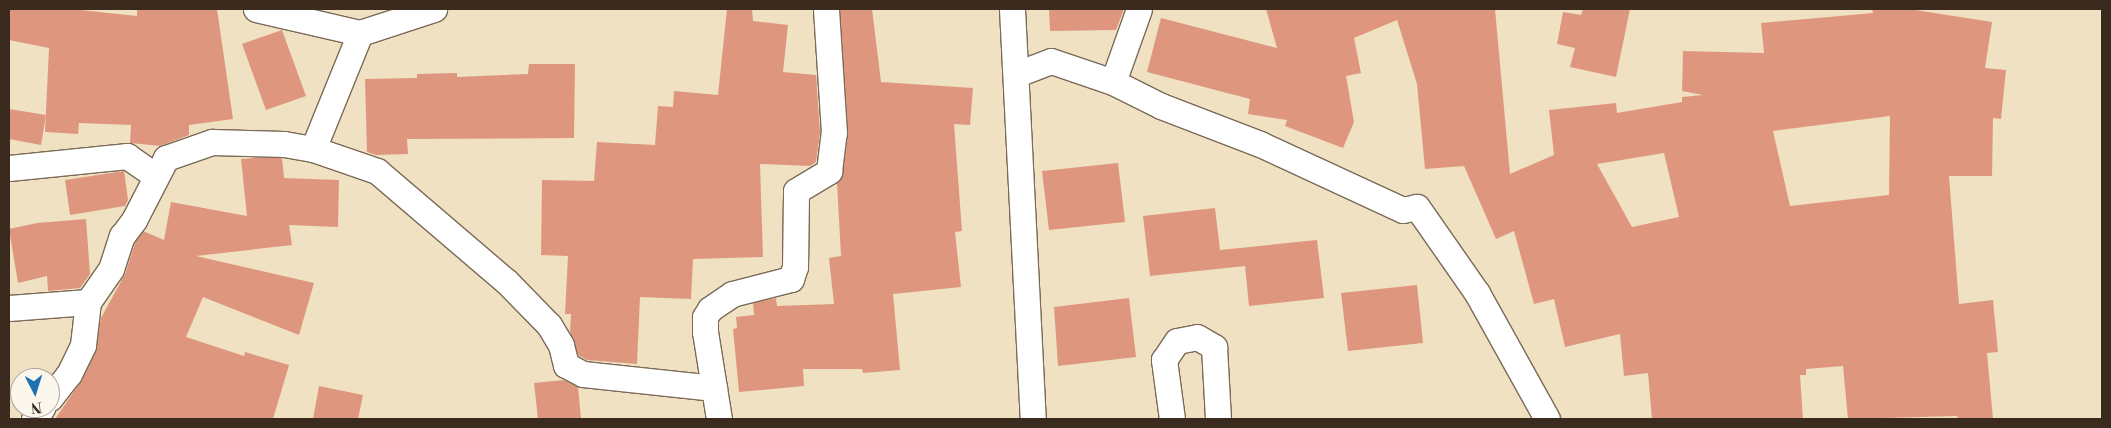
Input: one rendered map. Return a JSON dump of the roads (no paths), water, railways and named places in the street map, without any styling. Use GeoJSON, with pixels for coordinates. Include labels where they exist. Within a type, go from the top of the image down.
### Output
{"type":"FeatureCollection","features":[{"type":"Feature","properties":{"kind":"street"},"geometry":{"type":"LineString","coordinates":[[256,9],[360,33],[434,9]]}},
{"type":"Feature","properties":{"kind":"street"},"geometry":{"type":"LineString","coordinates":[[719,419],[705,332],[705,317],[710,309],[732,294],[791,279],[795,267],[796,191],[829,171],[834,133],[826,9]]}},
{"type":"Feature","properties":{"kind":"street"},"geometry":{"type":"LineString","coordinates":[[1012,9],[1017,74],[1033,419]]}},
{"type":"Feature","properties":{"kind":"street"},"geometry":{"type":"LineString","coordinates":[[1113,82],[1139,9]]}},
{"type":"Feature","properties":{"kind":"street"},"geometry":{"type":"LineString","coordinates":[[313,149],[360,33]]}},
{"type":"Feature","properties":{"kind":"street"},"geometry":{"type":"LineString","coordinates":[[1017,74],[1052,61],[1113,82],[1161,106],[1260,144],[1403,210],[1417,207],[1477,293],[1547,419]]}},
{"type":"Feature","properties":{"kind":"street"},"geometry":{"type":"LineString","coordinates":[[60,385],[69,374],[83,345],[88,302],[111,269],[122,236],[134,220],[166,158],[212,142],[284,144],[313,149],[377,171],[485,262],[549,326],[561,345],[566,365],[583,374],[714,388]]}},
{"type":"Feature","properties":{"kind":"street"},"geometry":{"type":"LineString","coordinates":[[9,168],[127,156],[156,176]]}},
{"type":"Feature","properties":{"kind":"street"},"geometry":{"type":"LineString","coordinates":[[9,308],[88,302]]}},
{"type":"Feature","properties":{"kind":"street"},"geometry":{"type":"LineString","coordinates":[[1172,419],[1164,360],[1176,341],[1197,338],[1214,348],[1218,419]]}}]}
